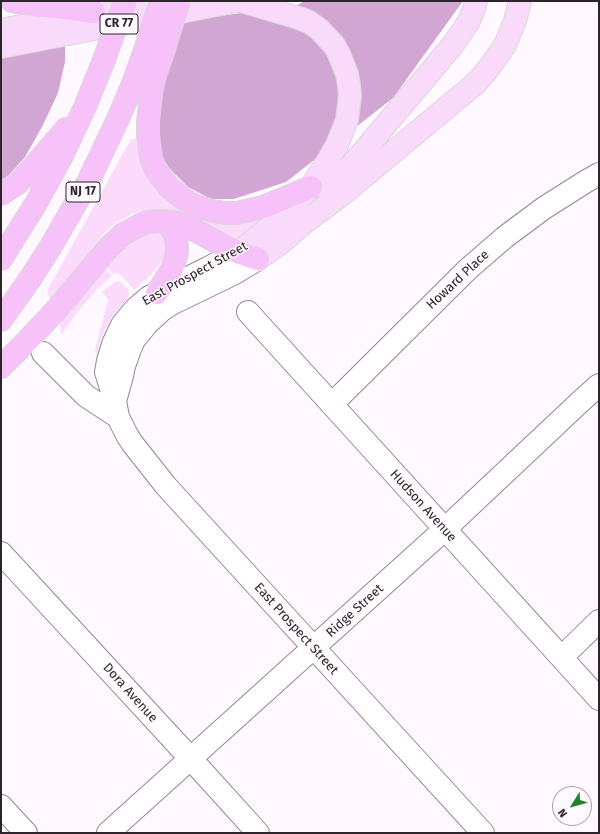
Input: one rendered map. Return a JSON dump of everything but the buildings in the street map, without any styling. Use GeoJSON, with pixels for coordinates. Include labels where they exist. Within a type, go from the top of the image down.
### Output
{"type":"FeatureCollection","features":[{"type":"Feature","properties":{"kind":"highway"},"geometry":{"type":"LineString","coordinates":[[12,1],[32,5],[94,12]]}},
{"type":"Feature","properties":{"kind":"highway"},"geometry":{"type":"LineString","coordinates":[[104,60],[112,1]]}},
{"type":"Feature","properties":{"kind":"highway","name":"NJ 17"},"geometry":{"type":"LineString","coordinates":[[1,259],[35,205],[61,158],[85,107],[125,1]]}},
{"type":"Feature","properties":{"kind":"highway","name":"NJ 17"},"geometry":{"type":"LineString","coordinates":[[1,320],[50,248],[88,182],[121,113],[132,86],[154,51],[161,1]]}},
{"type":"Feature","properties":{"kind":"highway"},"geometry":{"type":"LineString","coordinates":[[179,1],[154,51],[155,75],[148,122],[148,135],[151,158],[155,168],[162,178],[170,188],[190,203],[208,210],[225,213],[243,212],[263,207],[310,187]]}},
{"type":"Feature","properties":{"kind":"highway"},"geometry":{"type":"LineString","coordinates":[[1,194],[18,183],[26,175],[85,107]]}},
{"type":"Feature","properties":{"kind":"highway"},"geometry":{"type":"LineString","coordinates":[[158,293],[172,269],[177,253],[174,233],[166,221]]}},
{"type":"Feature","properties":{"kind":"highway"},"geometry":{"type":"LineString","coordinates":[[1,367],[58,308],[102,254],[116,240],[140,225],[148,222],[174,222],[189,227],[221,245],[248,256]]}},
{"type":"Feature","properties":{"kind":"main road","name":"CR 77"},"geometry":{"type":"LineString","coordinates":[[1,30],[148,1]]}},
{"type":"Feature","properties":{"kind":"main road","name":"CR 77"},"geometry":{"type":"LineString","coordinates":[[1,46],[237,1]]}},
{"type":"Feature","properties":{"kind":"main road","name":"East Prospect Street"},"geometry":{"type":"LineString","coordinates":[[240,1],[286,13],[309,22],[319,29],[331,41],[344,64],[350,96],[347,120],[337,145],[329,159],[310,187],[259,236],[248,256]]}},
{"type":"Feature","properties":{"kind":"main road"},"geometry":{"type":"LineString","coordinates":[[304,222],[452,46],[468,23],[476,1]]}},
{"type":"Feature","properties":{"kind":"main road"},"geometry":{"type":"LineString","coordinates":[[304,222],[350,188],[465,93],[484,74],[505,45],[515,21],[520,1]]}},
{"type":"Feature","properties":{"kind":"main road","name":"East Prospect Street"},"geometry":{"type":"LineString","coordinates":[[248,256],[281,243],[304,222]]}},
{"type":"Feature","properties":{"kind":"street","name":"Howard Place"},"geometry":{"type":"LineString","coordinates":[[332,404],[468,269],[505,237],[544,208],[599,174]]}},
{"type":"Feature","properties":{"kind":"street","name":"East Prospect Street"},"geometry":{"type":"LineString","coordinates":[[248,256],[208,268],[158,293],[142,302],[122,324],[113,344],[106,372],[127,436],[166,486],[483,833]]}},
{"type":"Feature","properties":{"kind":"street","name":"East Prospect Street"},"geometry":{"type":"LineString","coordinates":[[117,409],[124,366],[130,349],[134,340],[147,324],[162,310],[173,303],[233,274],[248,256]]}},
{"type":"Feature","properties":{"kind":"street","name":"Hudson Avenue"},"geometry":{"type":"LineString","coordinates":[[248,312],[599,699]]}},
{"type":"Feature","properties":{"kind":"street"},"geometry":{"type":"LineString","coordinates":[[43,353],[86,396],[117,409]]}},
{"type":"Feature","properties":{"kind":"street","name":"Ridge Street"},"geometry":{"type":"LineString","coordinates":[[108,833],[445,530],[599,385]]}},
{"type":"Feature","properties":{"kind":"street","name":"Dora Avenue"},"geometry":{"type":"LineString","coordinates":[[1,553],[258,833]]}},
{"type":"Feature","properties":{"kind":"street"},"geometry":{"type":"LineString","coordinates":[[562,657],[599,621]]}},
{"type":"Feature","properties":{"kind":"street"},"geometry":{"type":"LineString","coordinates":[[1,806],[26,833]]}},
{"type":"Feature","properties":{"kind":"shaded area"},"geometry":{"type":"Polygon","coordinates":[[[305,1],[463,1],[393,98],[286,182],[234,199],[211,199],[188,187],[164,163],[151,127],[181,21],[249,12],[279,15],[305,1]]]}},
{"type":"Feature","properties":{"kind":"shaded area"},"geometry":{"type":"Polygon","coordinates":[[[65,44],[65,62],[58,93],[42,127],[25,157],[8,176],[1,181],[1,58],[65,44]]]}},
{"type":"Feature","properties":{"kind":"shaded area"},"geometry":{"type":"Polygon","coordinates":[[[131,139],[140,139],[166,194],[265,217],[232,245],[178,214],[158,210],[132,214],[114,224],[105,232],[50,299],[47,291],[131,139]]]}},
{"type":"Feature","properties":{"kind":"shaded area"},"geometry":{"type":"Polygon","coordinates":[[[150,230],[163,236],[167,241],[169,250],[153,273],[134,290],[123,277],[118,273],[113,274],[104,263],[112,252],[150,230]]]}},
{"type":"Feature","properties":{"kind":"shaded area"},"geometry":{"type":"Polygon","coordinates":[[[104,267],[112,276],[97,289],[61,335],[60,319],[104,267]]]}},
{"type":"Feature","properties":{"kind":"shaded area"},"geometry":{"type":"Polygon","coordinates":[[[119,281],[128,289],[129,296],[108,322],[96,355],[95,350],[108,300],[102,292],[113,283],[119,281]]]}}]}
